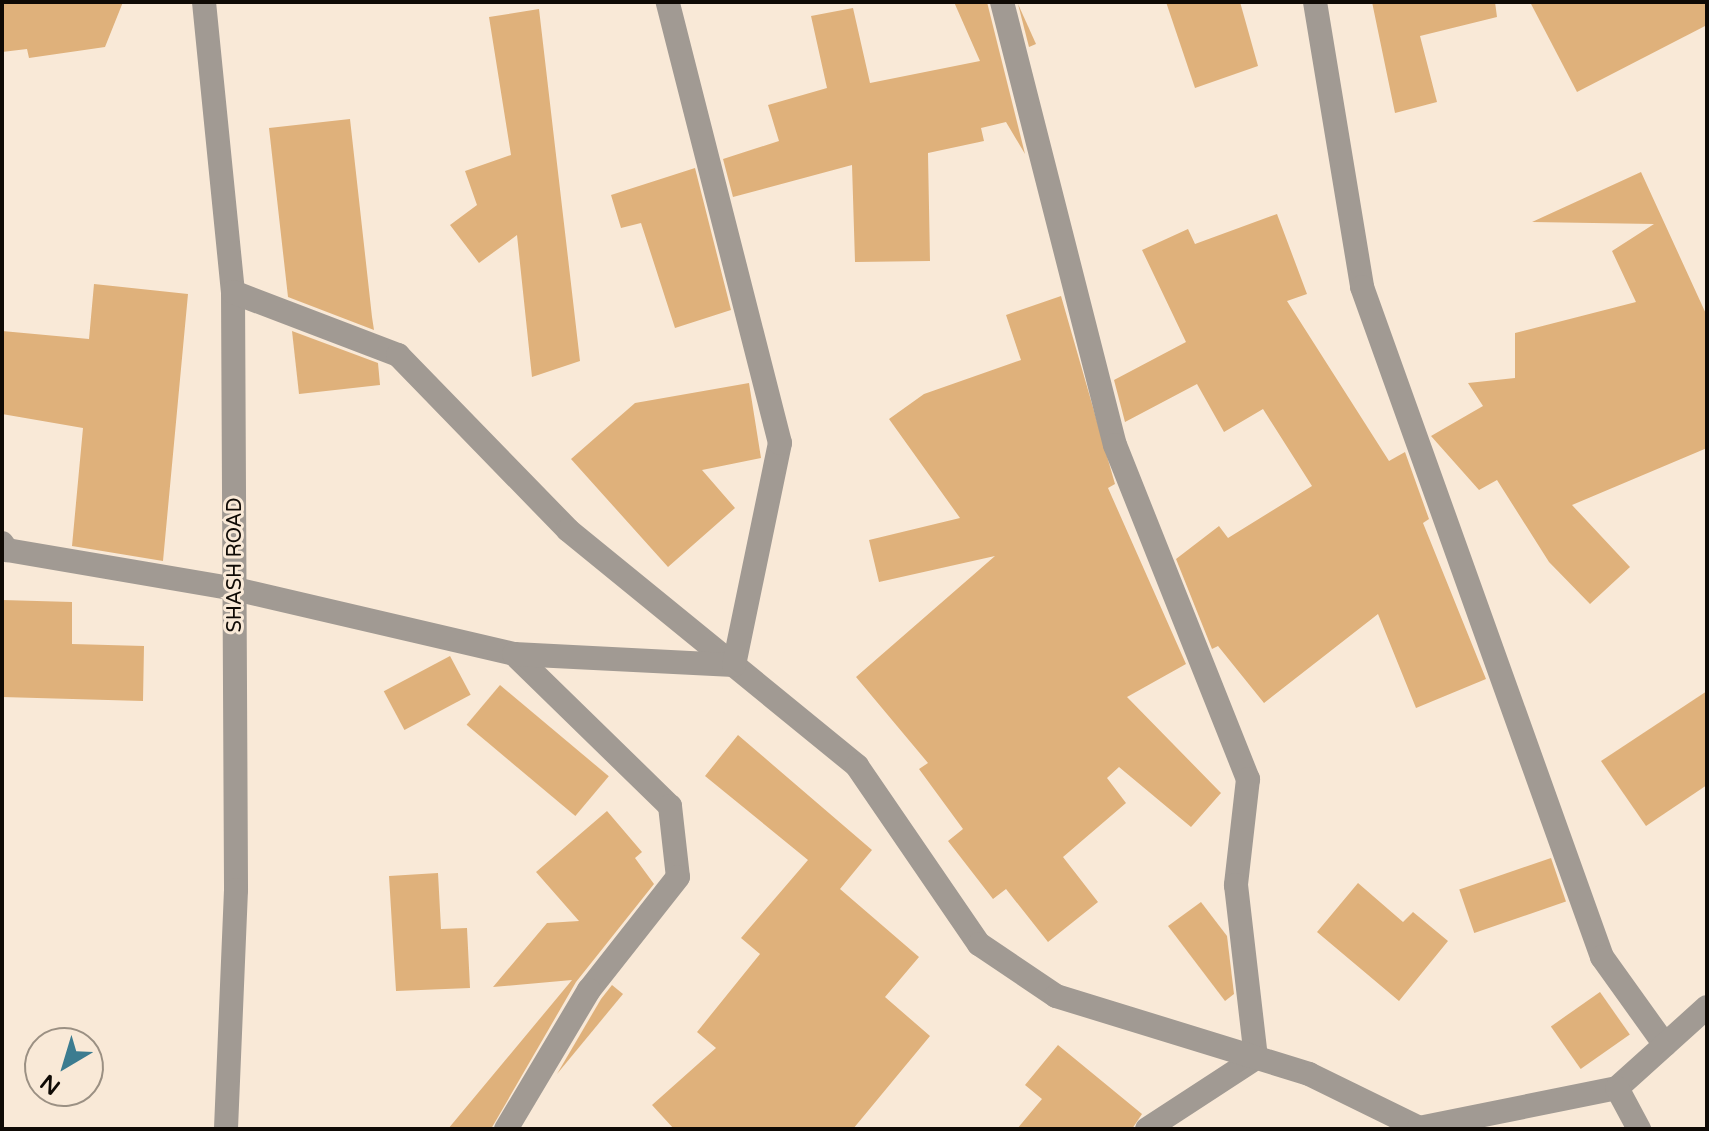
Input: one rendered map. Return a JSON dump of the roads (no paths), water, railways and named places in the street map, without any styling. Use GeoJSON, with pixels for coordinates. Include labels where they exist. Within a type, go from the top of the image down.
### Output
{"type":"FeatureCollection","features":[{"type":"Feature","properties":{"kind":"street","name":"SHASH ROAD"},"geometry":{"type":"LineString","coordinates":[[204,2],[233,292],[236,890],[226,1129]]}},
{"type":"Feature","properties":{"kind":"street"},"geometry":{"type":"LineString","coordinates":[[668,2],[780,443],[734,665]]}},
{"type":"Feature","properties":{"kind":"street"},"geometry":{"type":"LineString","coordinates":[[1002,2],[1115,445],[1248,779],[1236,885],[1256,1058]]}},
{"type":"Feature","properties":{"kind":"street"},"geometry":{"type":"LineString","coordinates":[[1315,2],[1362,287],[1602,957],[1665,1045]]}},
{"type":"Feature","properties":{"kind":"street"},"geometry":{"type":"LineString","coordinates":[[233,292],[398,355],[568,530],[857,766],[979,944],[1056,996],[1309,1074],[1419,1128],[1617,1088],[1707,1007]]}},
{"type":"Feature","properties":{"kind":"street"},"geometry":{"type":"LineString","coordinates":[[2,543],[7,550],[235,589],[514,654],[734,665]]}},
{"type":"Feature","properties":{"kind":"street"},"geometry":{"type":"LineString","coordinates":[[506,1129],[589,990],[678,877],[670,806],[514,654]]}},
{"type":"Feature","properties":{"kind":"street"},"geometry":{"type":"LineString","coordinates":[[1147,1129],[1256,1058]]}},
{"type":"Feature","properties":{"kind":"street"},"geometry":{"type":"LineString","coordinates":[[1617,1088],[1639,1129]]}}]}
